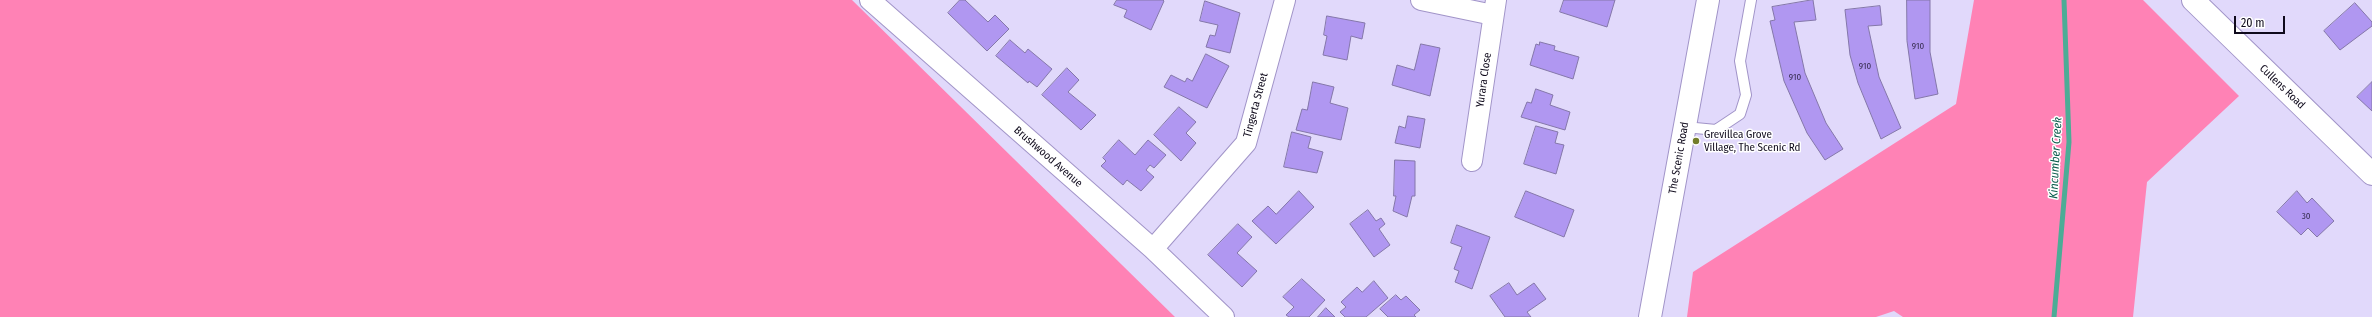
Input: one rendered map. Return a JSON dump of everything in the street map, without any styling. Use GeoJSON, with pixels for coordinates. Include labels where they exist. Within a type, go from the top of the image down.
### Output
{"type":"FeatureCollection","features":[{"type":"Feature","properties":{"kind":"main road","name":"The Scenic Road"},"geometry":{"type":"LineString","coordinates":[[1650,317],[1708,0]]}},
{"type":"Feature","properties":{"kind":"main road","name":"Cullens Road"},"geometry":{"type":"LineString","coordinates":[[2193,0],[2372,174]]}},
{"type":"Feature","properties":{"kind":"street","name":"Brushwood Avenue"},"geometry":{"type":"LineString","coordinates":[[870,0],[1153,249],[1224,317]]}},
{"type":"Feature","properties":{"kind":"street","name":"Tingerta Street"},"geometry":{"type":"LineString","coordinates":[[1153,249],[1246,143],[1284,0]]}},
{"type":"Feature","properties":{"kind":"street"},"geometry":{"type":"LineString","coordinates":[[1421,0],[1494,8]]}},
{"type":"Feature","properties":{"kind":"street","name":"Yurara Close"},"geometry":{"type":"LineString","coordinates":[[1472,161],[1494,8]]}},
{"type":"Feature","properties":{"kind":"lane"},"geometry":{"type":"LineString","coordinates":[[1685,127],[1716,130],[1740,114],[1746,95],[1740,61],[1751,0]]}},
{"type":"Feature","properties":{"kind":"shaded area"},"geometry":{"type":"Polygon","coordinates":[[[0,0],[852,0],[1175,317],[0,317],[0,0]]]}},
{"type":"Feature","properties":{"kind":"shaded area"},"geometry":{"type":"Polygon","coordinates":[[[1974,0],[2143,0],[2239,96],[2147,182],[2133,317],[1903,317],[1894,311],[1876,317],[1687,317],[1693,272],[1956,104],[1974,0]]]}},
{"type":"Feature","properties":{"kind":"building"},"geometry":{"type":"Polygon","coordinates":[[[960,0],[965,0],[988,22],[995,15],[1009,29],[987,51],[948,13],[960,0]]]}},
{"type":"Feature","properties":{"kind":"building"},"geometry":{"type":"Polygon","coordinates":[[[1117,0],[1164,1],[1151,30],[1124,17],[1127,10],[1114,5],[1117,0]]]}},
{"type":"Feature","properties":{"kind":"building"},"geometry":{"type":"Polygon","coordinates":[[[1564,0],[1615,0],[1607,27],[1560,12],[1564,0]]]}},
{"type":"Feature","properties":{"kind":"building"},"geometry":{"type":"Polygon","coordinates":[[[1813,0],[1816,20],[1794,22],[1805,73],[1826,123],[1843,149],[1825,160],[1807,133],[1784,81],[1770,21],[1775,20],[1772,7],[1813,0]]]}},
{"type":"Feature","properties":{"kind":"building"},"geometry":{"type":"Polygon","coordinates":[[[1907,0],[1930,0],[1930,52],[1938,94],[1915,99],[1907,41],[1907,0]]]}},
{"type":"Feature","properties":{"kind":"building"},"geometry":{"type":"Polygon","coordinates":[[[1205,1],[1240,13],[1230,53],[1206,47],[1210,35],[1215,36],[1218,25],[1200,21],[1205,1]]]}},
{"type":"Feature","properties":{"kind":"building"},"geometry":{"type":"Polygon","coordinates":[[[2355,3],[2372,22],[2372,26],[2340,50],[2324,31],[2355,3]]]}},
{"type":"Feature","properties":{"kind":"building"},"geometry":{"type":"Polygon","coordinates":[[[1880,6],[1882,25],[1868,26],[1879,77],[1901,128],[1881,139],[1858,83],[1850,55],[1845,10],[1880,6]]]}},
{"type":"Feature","properties":{"kind":"building"},"geometry":{"type":"Polygon","coordinates":[[[1327,16],[1365,23],[1362,39],[1351,36],[1347,60],[1323,55],[1327,36],[1324,35],[1327,16]]]}},
{"type":"Feature","properties":{"kind":"building"},"geometry":{"type":"Polygon","coordinates":[[[1010,40],[1025,53],[1028,49],[1052,69],[1037,87],[1029,81],[1028,83],[996,56],[1010,40]]]}},
{"type":"Feature","properties":{"kind":"building"},"geometry":{"type":"Polygon","coordinates":[[[1540,42],[1555,46],[1554,50],[1579,57],[1573,79],[1530,65],[1536,44],[1539,45],[1540,42]]]}},
{"type":"Feature","properties":{"kind":"building"},"geometry":{"type":"Polygon","coordinates":[[[1421,44],[1440,48],[1430,96],[1392,85],[1397,65],[1414,70],[1421,44]]]}},
{"type":"Feature","properties":{"kind":"building"},"geometry":{"type":"Polygon","coordinates":[[[1206,54],[1229,66],[1207,108],[1164,87],[1171,75],[1185,82],[1187,78],[1192,81],[1206,54]]]}},
{"type":"Feature","properties":{"kind":"building"},"geometry":{"type":"Polygon","coordinates":[[[1067,68],[1079,80],[1068,92],[1096,115],[1081,130],[1042,95],[1067,68]]]}},
{"type":"Feature","properties":{"kind":"building"},"geometry":{"type":"Polygon","coordinates":[[[1313,82],[1334,87],[1330,103],[1348,108],[1341,140],[1296,130],[1302,109],[1307,110],[1313,82]]]}},
{"type":"Feature","properties":{"kind":"building"},"geometry":{"type":"Polygon","coordinates":[[[2372,82],[2372,111],[2357,97],[2372,82]]]}},
{"type":"Feature","properties":{"kind":"building"},"geometry":{"type":"Polygon","coordinates":[[[1536,89],[1553,95],[1550,105],[1570,112],[1565,130],[1521,117],[1527,102],[1531,103],[1536,89]]]}},
{"type":"Feature","properties":{"kind":"building"},"geometry":{"type":"Polygon","coordinates":[[[1179,107],[1196,122],[1186,133],[1196,143],[1181,161],[1154,135],[1179,107]]]}},
{"type":"Feature","properties":{"kind":"building"},"geometry":{"type":"Polygon","coordinates":[[[1408,116],[1425,119],[1420,148],[1395,143],[1399,126],[1405,128],[1408,116]]]}},
{"type":"Feature","properties":{"kind":"building"},"geometry":{"type":"Polygon","coordinates":[[[1536,126],[1558,132],[1555,143],[1564,145],[1556,174],[1524,164],[1536,126]]]}},
{"type":"Feature","properties":{"kind":"building"},"geometry":{"type":"Polygon","coordinates":[[[1292,132],[1311,137],[1308,148],[1323,152],[1317,173],[1284,167],[1292,132]]]}},
{"type":"Feature","properties":{"kind":"building"},"geometry":{"type":"Polygon","coordinates":[[[1119,140],[1135,155],[1148,140],[1166,155],[1154,168],[1150,165],[1146,170],[1154,177],[1141,191],[1127,180],[1123,185],[1101,166],[1106,161],[1103,158],[1119,140]]]}},
{"type":"Feature","properties":{"kind":"building"},"geometry":{"type":"Polygon","coordinates":[[[1395,160],[1415,161],[1415,196],[1412,196],[1407,217],[1393,211],[1396,196],[1394,196],[1395,160]]]}},
{"type":"Feature","properties":{"kind":"building"},"geometry":{"type":"Polygon","coordinates":[[[1299,191],[1314,207],[1276,244],[1252,221],[1268,206],[1276,214],[1299,191]]]}},
{"type":"Feature","properties":{"kind":"building"},"geometry":{"type":"Polygon","coordinates":[[[1526,191],[1574,210],[1564,237],[1515,217],[1526,191]]]}},
{"type":"Feature","properties":{"kind":"building"},"geometry":{"type":"Polygon","coordinates":[[[2297,191],[2307,203],[2312,198],[2334,221],[2317,237],[2308,228],[2301,235],[2277,212],[2297,191]]]}},
{"type":"Feature","properties":{"kind":"building"},"geometry":{"type":"Polygon","coordinates":[[[1368,210],[1376,221],[1381,218],[1385,224],[1379,229],[1390,245],[1374,257],[1350,224],[1368,210]]]}},
{"type":"Feature","properties":{"kind":"building"},"geometry":{"type":"Polygon","coordinates":[[[1238,224],[1252,237],[1237,253],[1257,271],[1242,287],[1208,255],[1238,224]]]}},
{"type":"Feature","properties":{"kind":"building"},"geometry":{"type":"Polygon","coordinates":[[[1457,225],[1490,237],[1472,289],[1455,282],[1459,271],[1454,269],[1462,247],[1451,243],[1457,225]]]}},
{"type":"Feature","properties":{"kind":"building"},"geometry":{"type":"Polygon","coordinates":[[[1302,279],[1325,300],[1309,317],[1289,317],[1286,315],[1294,307],[1283,297],[1302,279]]]}},
{"type":"Feature","properties":{"kind":"building"},"geometry":{"type":"Polygon","coordinates":[[[1374,281],[1388,298],[1366,317],[1345,317],[1340,312],[1346,307],[1341,302],[1357,287],[1362,292],[1374,281]]]}},
{"type":"Feature","properties":{"kind":"building"},"geometry":{"type":"Polygon","coordinates":[[[1509,283],[1517,295],[1534,283],[1546,299],[1527,312],[1531,317],[1505,317],[1490,296],[1509,283]]]}},
{"type":"Feature","properties":{"kind":"building"},"geometry":{"type":"Polygon","coordinates":[[[1396,295],[1401,300],[1406,296],[1420,310],[1414,315],[1416,317],[1388,317],[1380,309],[1396,295]]]}},
{"type":"Feature","properties":{"kind":"building"},"geometry":{"type":"Polygon","coordinates":[[[1326,308],[1335,317],[1318,317],[1326,308]]]}},
{"type":"Feature","properties":{"kind":"waterway","name":"Kincumber Creek"},"geometry":{"type":"LineString","coordinates":[[2054,317],[2069,142],[2064,0]]}},
{"type":"Feature","properties":{"kind":"place","name":"Grevillea Grove Village, The Scenic Rd"},"geometry":{"type":"Point","coordinates":[1696,141]}}]}
